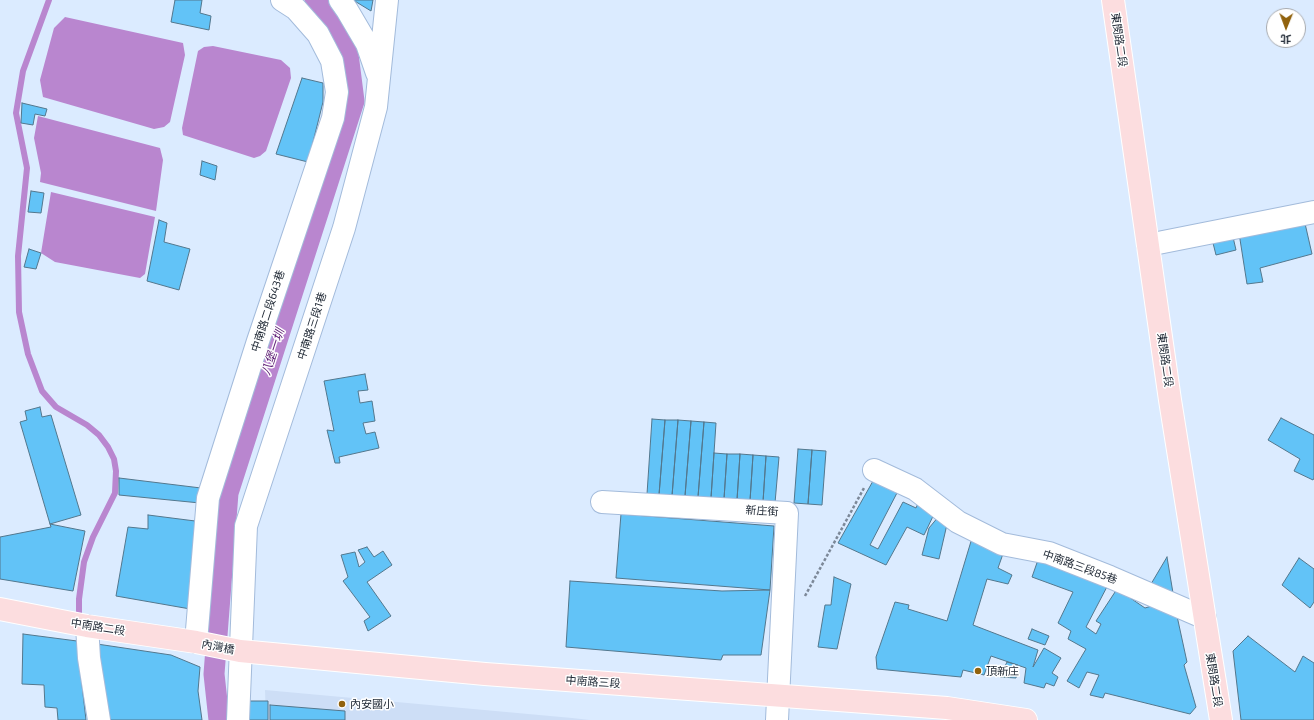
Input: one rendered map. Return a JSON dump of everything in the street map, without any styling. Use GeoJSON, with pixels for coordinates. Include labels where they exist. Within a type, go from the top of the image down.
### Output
{"type":"FeatureCollection","features":[{"type":"Feature","properties":{"kind":"main road","name":"東閔路二段"},"geometry":{"type":"LineString","coordinates":[[1113,0],[1170,400],[1221,720]]}},
{"type":"Feature","properties":{"kind":"main road","name":"中南路二段"},"geometry":{"type":"LineString","coordinates":[[0,609],[87,626],[196,642]]}},
{"type":"Feature","properties":{"kind":"main road","name":"內灣橋"},"geometry":{"type":"LineString","coordinates":[[196,642],[240,651]]}},
{"type":"Feature","properties":{"kind":"main road","name":"中南路三段"},"geometry":{"type":"LineString","coordinates":[[240,651],[485,674],[778,695],[1026,720]]}},
{"type":"Feature","properties":{"kind":"street","name":"中南路二段643巷"},"geometry":{"type":"LineString","coordinates":[[196,642],[208,498],[258,341],[333,118],[337,92],[332,61],[318,34],[296,9],[282,0]]}},
{"type":"Feature","properties":{"kind":"street"},"geometry":{"type":"LineString","coordinates":[[340,0],[367,44],[380,80]]}},
{"type":"Feature","properties":{"kind":"street","name":"中南路三段1巷"},"geometry":{"type":"LineString","coordinates":[[238,720],[246,526],[344,228],[376,107],[380,80],[387,0]]}},
{"type":"Feature","properties":{"kind":"street"},"geometry":{"type":"LineString","coordinates":[[1148,246],[1314,212]]}},
{"type":"Feature","properties":{"kind":"street","name":"中南路三段85巷"},"geometry":{"type":"LineString","coordinates":[[874,470],[915,489],[958,522],[1002,544],[1049,553],[1110,577],[1205,618]]}},
{"type":"Feature","properties":{"kind":"street","name":"新庄街"},"geometry":{"type":"LineString","coordinates":[[602,502],[787,512],[777,720]]}},
{"type":"Feature","properties":{"kind":"street"},"geometry":{"type":"LineString","coordinates":[[87,626],[89,658],[99,720]]}},
{"type":"Feature","properties":{"kind":"path"},"geometry":{"type":"LineString","coordinates":[[803,599],[874,470]]}},
{"type":"Feature","properties":{"kind":"shaded area"},"geometry":{"type":"Polygon","coordinates":[[[65,17],[183,43],[185,55],[170,122],[164,127],[154,129],[43,97],[40,80],[54,28],[65,17]]]}},
{"type":"Feature","properties":{"kind":"shaded area"},"geometry":{"type":"Polygon","coordinates":[[[213,46],[281,60],[290,68],[291,78],[266,151],[260,156],[254,158],[183,135],[182,128],[198,51],[204,47],[213,46]]]}},
{"type":"Feature","properties":{"kind":"shaded area"},"geometry":{"type":"Polygon","coordinates":[[[38,116],[160,148],[163,160],[156,211],[40,182],[41,173],[34,138],[38,116]]]}},
{"type":"Feature","properties":{"kind":"shaded area"},"geometry":{"type":"Polygon","coordinates":[[[51,192],[155,217],[145,274],[140,278],[55,262],[41,253],[51,192]]]}},
{"type":"Feature","properties":{"kind":"shaded area","name":"內安國小"},"geometry":{"type":"Polygon","coordinates":[[[265,690],[572,718],[590,720],[266,720],[265,690]]]}},
{"type":"Feature","properties":{"kind":"building"},"geometry":{"type":"Polygon","coordinates":[[[175,0],[202,0],[200,13],[211,16],[209,30],[171,22],[175,0]]]}},
{"type":"Feature","properties":{"kind":"building"},"geometry":{"type":"Polygon","coordinates":[[[353,0],[373,0],[371,11],[353,0]]]}},
{"type":"Feature","properties":{"kind":"building"},"geometry":{"type":"Polygon","coordinates":[[[302,78],[323,83],[323,102],[308,162],[276,154],[302,78]]]}},
{"type":"Feature","properties":{"kind":"building"},"geometry":{"type":"Polygon","coordinates":[[[22,103],[47,109],[45,116],[35,114],[33,125],[21,123],[22,103]]]}},
{"type":"Feature","properties":{"kind":"building"},"geometry":{"type":"Polygon","coordinates":[[[202,161],[217,166],[215,180],[200,175],[202,161]]]}},
{"type":"Feature","properties":{"kind":"building"},"geometry":{"type":"Polygon","coordinates":[[[31,191],[44,193],[41,213],[28,212],[31,191]]]}},
{"type":"Feature","properties":{"kind":"building"},"geometry":{"type":"Polygon","coordinates":[[[1304,219],[1312,254],[1260,268],[1263,282],[1247,284],[1239,233],[1304,219]]]}},
{"type":"Feature","properties":{"kind":"building"},"geometry":{"type":"Polygon","coordinates":[[[159,220],[167,223],[164,242],[190,249],[179,290],[147,281],[159,220]]]}},
{"type":"Feature","properties":{"kind":"building"},"geometry":{"type":"Polygon","coordinates":[[[1233,237],[1236,250],[1216,255],[1213,243],[1233,237]]]}},
{"type":"Feature","properties":{"kind":"building"},"geometry":{"type":"Polygon","coordinates":[[[29,249],[41,253],[36,269],[24,267],[29,249]]]}},
{"type":"Feature","properties":{"kind":"building"},"geometry":{"type":"Polygon","coordinates":[[[365,374],[368,390],[358,391],[360,403],[372,401],[375,421],[363,423],[366,434],[375,432],[379,448],[339,457],[340,463],[335,463],[327,430],[334,431],[324,381],[365,374]]]}},
{"type":"Feature","properties":{"kind":"building"},"geometry":{"type":"Polygon","coordinates":[[[40,407],[42,417],[51,415],[81,515],[50,524],[20,422],[27,420],[25,411],[40,407]]]}},
{"type":"Feature","properties":{"kind":"building"},"geometry":{"type":"Polygon","coordinates":[[[1281,418],[1314,435],[1313,480],[1294,471],[1300,459],[1268,440],[1281,418]]]}},
{"type":"Feature","properties":{"kind":"building"},"geometry":{"type":"Polygon","coordinates":[[[652,419],[665,420],[659,495],[647,494],[652,419]]]}},
{"type":"Feature","properties":{"kind":"building"},"geometry":{"type":"Polygon","coordinates":[[[665,420],[678,420],[672,496],[659,495],[665,420]]]}},
{"type":"Feature","properties":{"kind":"building"},"geometry":{"type":"Polygon","coordinates":[[[678,420],[691,421],[685,496],[672,496],[678,420]]]}},
{"type":"Feature","properties":{"kind":"building"},"geometry":{"type":"Polygon","coordinates":[[[691,421],[704,422],[698,497],[685,496],[691,421]]]}},
{"type":"Feature","properties":{"kind":"building"},"geometry":{"type":"Polygon","coordinates":[[[704,422],[716,423],[711,498],[698,497],[704,422]]]}},
{"type":"Feature","properties":{"kind":"building"},"geometry":{"type":"Polygon","coordinates":[[[798,449],[812,450],[808,504],[794,503],[798,449]]]}},
{"type":"Feature","properties":{"kind":"building"},"geometry":{"type":"Polygon","coordinates":[[[812,450],[826,451],[822,505],[808,504],[812,450]]]}},
{"type":"Feature","properties":{"kind":"building"},"geometry":{"type":"Polygon","coordinates":[[[714,453],[727,454],[724,499],[711,498],[714,453]]]}},
{"type":"Feature","properties":{"kind":"building"},"geometry":{"type":"Polygon","coordinates":[[[727,454],[740,454],[737,500],[724,499],[727,454]]]}},
{"type":"Feature","properties":{"kind":"building"},"geometry":{"type":"Polygon","coordinates":[[[740,454],[753,455],[750,501],[737,500],[740,454]]]}},
{"type":"Feature","properties":{"kind":"building"},"geometry":{"type":"Polygon","coordinates":[[[753,455],[766,456],[763,502],[750,501],[753,455]]]}},
{"type":"Feature","properties":{"kind":"building"},"geometry":{"type":"Polygon","coordinates":[[[766,456],[779,457],[775,503],[763,502],[766,456]]]}},
{"type":"Feature","properties":{"kind":"building"},"geometry":{"type":"Polygon","coordinates":[[[119,478],[201,488],[200,503],[119,495],[119,478]]]}},
{"type":"Feature","properties":{"kind":"building"},"geometry":{"type":"Polygon","coordinates":[[[873,481],[898,491],[870,545],[878,549],[903,502],[916,508],[919,501],[936,510],[924,535],[907,527],[886,565],[838,543],[873,481]]]}},
{"type":"Feature","properties":{"kind":"building"},"geometry":{"type":"Polygon","coordinates":[[[621,514],[774,526],[770,590],[616,578],[621,514]]]}},
{"type":"Feature","properties":{"kind":"building"},"geometry":{"type":"Polygon","coordinates":[[[148,515],[203,522],[196,610],[116,596],[128,527],[148,529],[148,515]]]}},
{"type":"Feature","properties":{"kind":"building"},"geometry":{"type":"Polygon","coordinates":[[[939,516],[948,520],[939,559],[922,555],[929,528],[939,516]]]}},
{"type":"Feature","properties":{"kind":"building"},"geometry":{"type":"Polygon","coordinates":[[[50,524],[85,531],[73,591],[0,579],[0,537],[51,527],[50,524]]]}},
{"type":"Feature","properties":{"kind":"building"},"geometry":{"type":"Polygon","coordinates":[[[972,538],[1004,551],[998,568],[1012,575],[1008,584],[987,579],[973,625],[1038,650],[1033,667],[1044,648],[1061,658],[1052,673],[1058,677],[1054,686],[1046,683],[1044,688],[1024,683],[1026,668],[991,656],[984,675],[963,670],[961,677],[877,669],[876,657],[895,602],[909,605],[908,609],[947,621],[972,538]]]}},
{"type":"Feature","properties":{"kind":"building"},"geometry":{"type":"Polygon","coordinates":[[[367,547],[374,557],[383,551],[392,565],[367,582],[391,616],[368,631],[364,621],[370,617],[343,581],[348,577],[341,555],[355,552],[359,567],[365,562],[358,550],[367,547]]]}},
{"type":"Feature","properties":{"kind":"building"},"geometry":{"type":"Polygon","coordinates":[[[1039,557],[1110,581],[1086,627],[1096,634],[1101,624],[1096,621],[1117,589],[1145,608],[1155,605],[1177,616],[1187,662],[1184,665],[1196,707],[1190,714],[1105,693],[1103,698],[1090,695],[1099,675],[1087,672],[1079,688],[1067,681],[1086,649],[1068,639],[1071,631],[1058,623],[1073,592],[1032,577],[1039,557]]]}},
{"type":"Feature","properties":{"kind":"building"},"geometry":{"type":"Polygon","coordinates":[[[1167,557],[1173,593],[1151,584],[1167,557]]]}},
{"type":"Feature","properties":{"kind":"building"},"geometry":{"type":"Polygon","coordinates":[[[1299,558],[1314,569],[1314,602],[1310,608],[1282,585],[1299,558]]]}},
{"type":"Feature","properties":{"kind":"building"},"geometry":{"type":"Polygon","coordinates":[[[834,577],[851,584],[837,649],[818,647],[825,605],[831,605],[834,577]]]}},
{"type":"Feature","properties":{"kind":"building"},"geometry":{"type":"Polygon","coordinates":[[[570,581],[722,591],[770,590],[761,655],[723,655],[721,660],[566,647],[570,581]]]}},
{"type":"Feature","properties":{"kind":"building"},"geometry":{"type":"Polygon","coordinates":[[[1032,629],[1049,636],[1045,645],[1028,639],[1032,629]]]}},
{"type":"Feature","properties":{"kind":"building"},"geometry":{"type":"Polygon","coordinates":[[[23,634],[77,641],[86,720],[58,720],[57,708],[45,707],[44,685],[22,684],[23,634]]]}},
{"type":"Feature","properties":{"kind":"building"},"geometry":{"type":"Polygon","coordinates":[[[1248,636],[1295,672],[1303,656],[1314,663],[1314,720],[1241,720],[1233,651],[1248,636]]]}},
{"type":"Feature","properties":{"kind":"building"},"geometry":{"type":"Polygon","coordinates":[[[97,644],[171,655],[200,667],[198,691],[202,720],[102,720],[97,644]]]}},
{"type":"Feature","properties":{"kind":"building"},"geometry":{"type":"Polygon","coordinates":[[[1007,662],[1018,665],[1016,678],[1000,677],[1007,662]]]}},
{"type":"Feature","properties":{"kind":"building"},"geometry":{"type":"Polygon","coordinates":[[[247,701],[268,701],[268,720],[248,720],[247,701]]]}},
{"type":"Feature","properties":{"kind":"building"},"geometry":{"type":"Polygon","coordinates":[[[270,705],[345,711],[345,720],[270,720],[270,705]]]}},
{"type":"Feature","properties":{"kind":"waterway"},"geometry":{"type":"LineString","coordinates":[[49,0],[23,71],[16,113],[27,168],[18,256],[19,312],[28,354],[42,391],[56,407],[87,425],[99,435],[108,447],[114,459],[116,471],[115,493],[93,537],[84,562],[79,599],[79,621]]}},
{"type":"Feature","properties":{"kind":"waterway","name":"八堡一圳"},"geometry":{"type":"LineString","coordinates":[[219,720],[214,674],[228,493],[354,101],[347,46],[320,5],[315,0]]}},
{"type":"Feature","properties":{"kind":"place","name":"頂新庄"},"geometry":{"type":"Point","coordinates":[978,671]}},
{"type":"Feature","properties":{"kind":"place","name":"內安國小"},"geometry":{"type":"Point","coordinates":[342,704]}}]}
